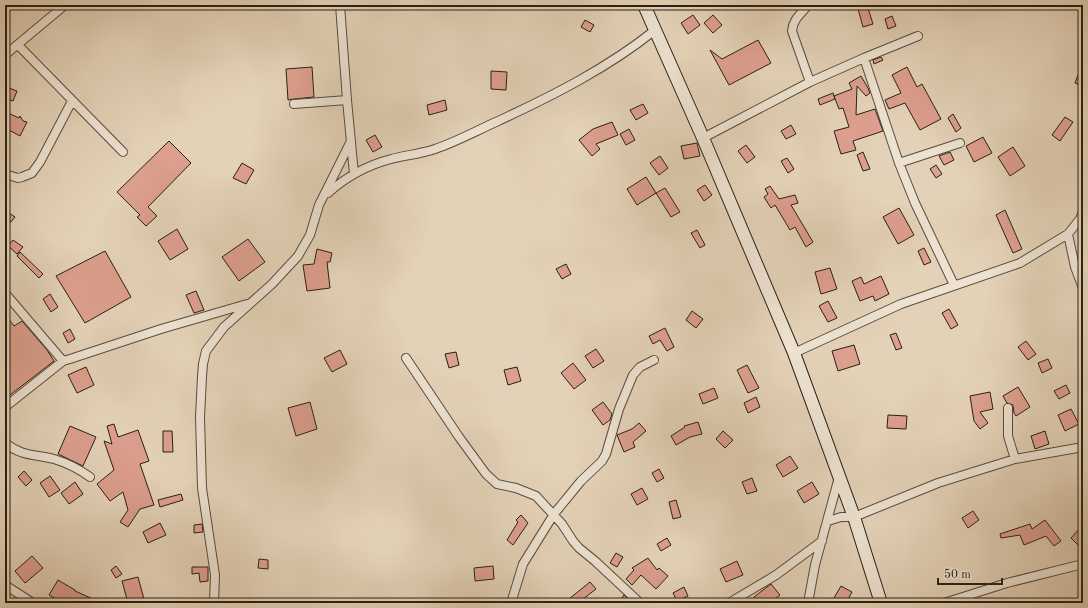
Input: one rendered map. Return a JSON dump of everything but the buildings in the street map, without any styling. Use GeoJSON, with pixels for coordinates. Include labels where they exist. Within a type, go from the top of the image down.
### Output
{"type":"FeatureCollection","features":[{"type":"Feature","properties":{"kind":"street"},"geometry":{"type":"LineString","coordinates":[[5,55],[65,5]]}},
{"type":"Feature","properties":{"kind":"street"},"geometry":{"type":"LineString","coordinates":[[340,5],[354,174]]}},
{"type":"Feature","properties":{"kind":"street"},"geometry":{"type":"LineString","coordinates":[[644,5],[703,138],[794,353],[854,517],[882,603]]}},
{"type":"Feature","properties":{"kind":"street"},"geometry":{"type":"LineString","coordinates":[[808,5],[796,19],[793,24],[792,31],[810,82]]}},
{"type":"Feature","properties":{"kind":"street"},"geometry":{"type":"LineString","coordinates":[[324,196],[364,168],[380,162],[435,150],[512,115],[602,67],[623,54],[655,30]]}},
{"type":"Feature","properties":{"kind":"street"},"geometry":{"type":"LineString","coordinates":[[703,138],[810,82],[918,36]]}},
{"type":"Feature","properties":{"kind":"street"},"geometry":{"type":"LineString","coordinates":[[18,45],[123,152]]}},
{"type":"Feature","properties":{"kind":"street"},"geometry":{"type":"LineString","coordinates":[[864,58],[899,163],[915,203],[954,285]]}},
{"type":"Feature","properties":{"kind":"street"},"geometry":{"type":"LineString","coordinates":[[294,104],[347,100]]}},
{"type":"Feature","properties":{"kind":"street"},"geometry":{"type":"LineString","coordinates":[[5,174],[22,178],[32,173],[40,162],[72,101]]}},
{"type":"Feature","properties":{"kind":"street"},"geometry":{"type":"LineString","coordinates":[[214,603],[215,575],[202,488],[200,417],[203,364],[206,351],[224,327],[272,284],[298,256],[310,235],[315,216],[351,141]]}},
{"type":"Feature","properties":{"kind":"street"},"geometry":{"type":"LineString","coordinates":[[899,163],[960,143]]}},
{"type":"Feature","properties":{"kind":"street"},"geometry":{"type":"LineString","coordinates":[[794,353],[876,315],[954,285],[1020,263],[1068,234],[1083,212]]}},
{"type":"Feature","properties":{"kind":"street"},"geometry":{"type":"LineString","coordinates":[[1068,234],[1075,267],[1083,288]]}},
{"type":"Feature","properties":{"kind":"street"},"geometry":{"type":"LineString","coordinates":[[5,293],[63,361]]}},
{"type":"Feature","properties":{"kind":"street"},"geometry":{"type":"LineString","coordinates":[[5,407],[63,361],[161,329],[250,303]]}},
{"type":"Feature","properties":{"kind":"street"},"geometry":{"type":"LineString","coordinates":[[406,358],[486,474],[497,484],[516,488],[536,496],[554,514],[579,548],[640,603]]}},
{"type":"Feature","properties":{"kind":"street"},"geometry":{"type":"LineString","coordinates":[[511,603],[523,564],[554,514],[581,481],[606,454],[619,409],[633,375],[640,367],[654,360]]}},
{"type":"Feature","properties":{"kind":"street"},"geometry":{"type":"LineString","coordinates":[[1008,408],[1008,436],[1015,459]]}},
{"type":"Feature","properties":{"kind":"street"},"geometry":{"type":"LineString","coordinates":[[5,443],[16,451],[27,455],[53,459],[78,468],[90,477]]}},
{"type":"Feature","properties":{"kind":"street"},"geometry":{"type":"LineString","coordinates":[[828,521],[841,517],[854,517],[938,483],[1015,459],[1083,447]]}},
{"type":"Feature","properties":{"kind":"street"},"geometry":{"type":"LineString","coordinates":[[808,603],[815,565],[839,477]]}},
{"type":"Feature","properties":{"kind":"street"},"geometry":{"type":"LineString","coordinates":[[729,603],[776,575],[822,542]]}},
{"type":"Feature","properties":{"kind":"street"},"geometry":{"type":"LineString","coordinates":[[944,603],[1007,583],[1083,564]]}},
{"type":"Feature","properties":{"kind":"street"},"geometry":{"type":"LineString","coordinates":[[5,585],[34,603]]}}]}
